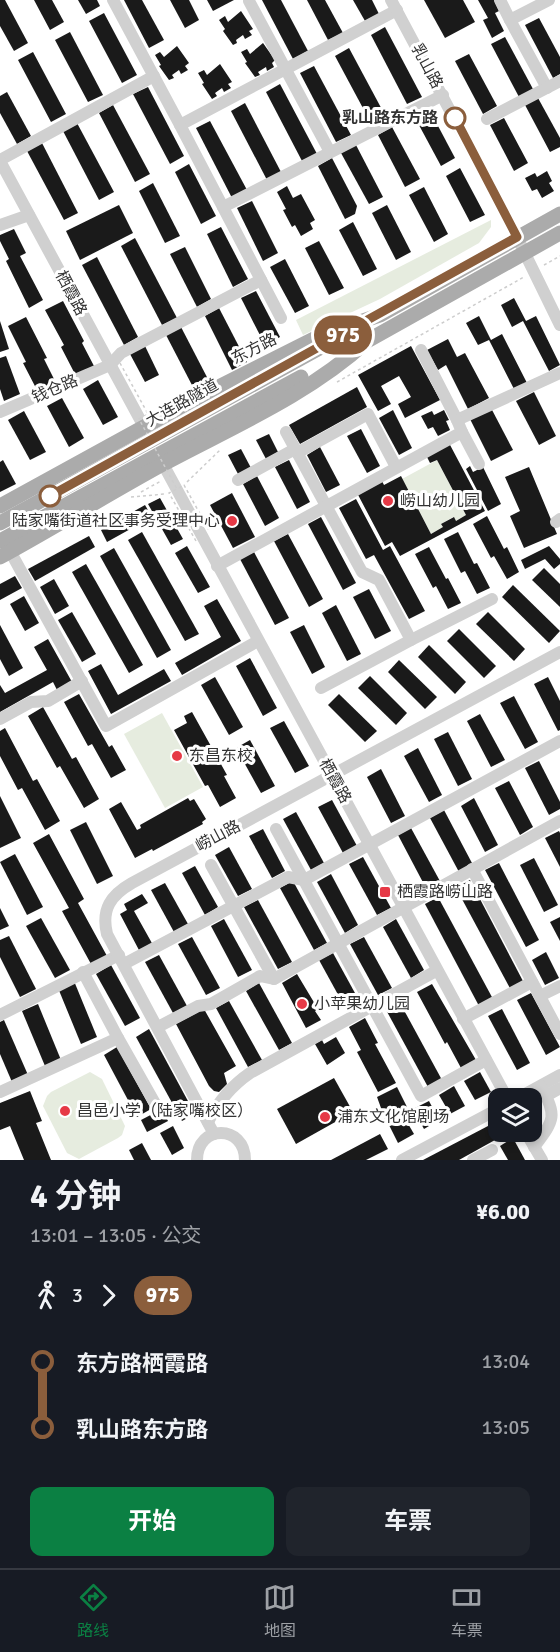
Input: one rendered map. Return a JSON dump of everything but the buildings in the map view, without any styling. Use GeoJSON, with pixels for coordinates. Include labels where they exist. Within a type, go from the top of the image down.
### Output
{"type":"FeatureCollection","features":[{"type":"Feature","properties":{"kind":"main road","name":"东方路"},"geometry":{"type":"LineString","coordinates":[[0,506],[143,425],[322,335],[380,315],[560,214]]}},
{"type":"Feature","properties":{"kind":"main road"},"geometry":{"type":"LineString","coordinates":[[3,550],[263,412],[345,361],[367,342],[560,233]]}},
{"type":"Feature","properties":{"kind":"main road","name":"大连路隧道"},"geometry":{"type":"LineString","coordinates":[[0,523],[380,315]]}},
{"type":"Feature","properties":{"kind":"main road","name":"大连路隧道"},"geometry":{"type":"LineString","coordinates":[[3,550],[367,342]]}},
{"type":"Feature","properties":{"kind":"street"},"geometry":{"type":"LineString","coordinates":[[112,0],[281,318]]}},
{"type":"Feature","properties":{"kind":"street"},"geometry":{"type":"LineString","coordinates":[[500,0],[547,88]]}},
{"type":"Feature","properties":{"kind":"street"},"geometry":{"type":"LineString","coordinates":[[510,20],[549,0]]}},
{"type":"Feature","properties":{"kind":"street"},"geometry":{"type":"LineString","coordinates":[[249,1],[330,152]]}},
{"type":"Feature","properties":{"kind":"street"},"geometry":{"type":"LineString","coordinates":[[180,125],[286,69],[394,5]]}},
{"type":"Feature","properties":{"kind":"street","name":"乳山路"},"geometry":{"type":"LineString","coordinates":[[394,5],[517,237],[560,325]]}},
{"type":"Feature","properties":{"kind":"street"},"geometry":{"type":"LineString","coordinates":[[0,160],[154,76]]}},
{"type":"Feature","properties":{"kind":"street"},"geometry":{"type":"LineString","coordinates":[[487,119],[560,81]]}},
{"type":"Feature","properties":{"kind":"street"},"geometry":{"type":"LineString","coordinates":[[223,207],[443,95]]}},
{"type":"Feature","properties":{"kind":"street","name":"栖霞路"},"geometry":{"type":"LineString","coordinates":[[0,160],[115,364],[143,425]]}},
{"type":"Feature","properties":{"kind":"street"},"geometry":{"type":"LineString","coordinates":[[0,225],[29,215]]}},
{"type":"Feature","properties":{"kind":"street","name":"钱仓路"},"geometry":{"type":"LineString","coordinates":[[0,412],[115,364],[121,352],[261,280]]}},
{"type":"Feature","properties":{"kind":"street"},"geometry":{"type":"LineString","coordinates":[[421,350],[479,464]]}},
{"type":"Feature","properties":{"kind":"street"},"geometry":{"type":"LineString","coordinates":[[217,566],[396,467],[491,403],[505,400],[560,372]]}},
{"type":"Feature","properties":{"kind":"street"},"geometry":{"type":"LineString","coordinates":[[238,480],[368,414],[396,467]]}},
{"type":"Feature","properties":{"kind":"street"},"geometry":{"type":"LineString","coordinates":[[285,432],[362,572],[379,580],[411,640]]}},
{"type":"Feature","properties":{"kind":"street","name":"栖霞路"},"geometry":{"type":"LineString","coordinates":[[163,464],[501,1088]]}},
{"type":"Feature","properties":{"kind":"street"},"geometry":{"type":"LineString","coordinates":[[3,550],[82,681],[106,726],[258,641]]}},
{"type":"Feature","properties":{"kind":"street"},"geometry":{"type":"LineString","coordinates":[[321,688],[492,600]]}},
{"type":"Feature","properties":{"kind":"street","name":"崂山路"},"geometry":{"type":"LineString","coordinates":[[214,1134],[107,934],[106,908],[114,895],[132,883],[560,652]]}},
{"type":"Feature","properties":{"kind":"street"},"geometry":{"type":"LineString","coordinates":[[0,719],[31,702],[48,701],[82,681]]}},
{"type":"Feature","properties":{"kind":"street"},"geometry":{"type":"LineString","coordinates":[[0,1015],[83,972],[121,959],[234,906],[288,877],[304,880],[560,741]]}},
{"type":"Feature","properties":{"kind":"street"},"geometry":{"type":"LineString","coordinates":[[158,1027],[198,1006],[211,1004],[260,976],[274,979],[560,821]]}},
{"type":"Feature","properties":{"kind":"street"},"geometry":{"type":"LineString","coordinates":[[276,829],[421,1096],[486,1060]]}},
{"type":"Feature","properties":{"kind":"street"},"geometry":{"type":"LineString","coordinates":[[211,865],[274,979]]}},
{"type":"Feature","properties":{"kind":"street"},"geometry":{"type":"LineString","coordinates":[[472,868],[560,1034]]}},
{"type":"Feature","properties":{"kind":"street"},"geometry":{"type":"LineString","coordinates":[[208,1122],[224,1096],[249,1073],[436,971]]}},
{"type":"Feature","properties":{"kind":"street"},"geometry":{"type":"LineString","coordinates":[[83,972],[157,1107]]}},
{"type":"Feature","properties":{"kind":"street"},"geometry":{"type":"LineString","coordinates":[[463,1019],[532,982]]}},
{"type":"Feature","properties":{"kind":"street"},"geometry":{"type":"LineString","coordinates":[[540,996],[560,986]]}},
{"type":"Feature","properties":{"kind":"street"},"geometry":{"type":"LineString","coordinates":[[0,1092],[118,1038]]}},
{"type":"Feature","properties":{"kind":"street"},"geometry":{"type":"LineString","coordinates":[[543,1091],[560,1075]]}},
{"type":"Feature","properties":{"kind":"street"},"geometry":{"type":"LineString","coordinates":[[543,1091],[560,1088]]}},
{"type":"Feature","properties":{"kind":"street"},"geometry":{"type":"LineString","coordinates":[[534,1147],[552,1119],[551,1106],[543,1091]]}},
{"type":"Feature","properties":{"kind":"street"},"geometry":{"type":"LineString","coordinates":[[402,1160],[488,1114]]}},
{"type":"Feature","properties":{"kind":"street"},"geometry":{"type":"LineString","coordinates":[[195,1159],[201,1143],[214,1134],[222,1133],[237,1139],[242,1145],[245,1160]]}},
{"type":"Feature","properties":{"kind":"street"},"geometry":{"type":"LineString","coordinates":[[531,1142],[542,1160]]}},
{"type":"Feature","properties":{"kind":"street"},"geometry":{"type":"LineString","coordinates":[[473,1160],[492,1150]]}},
{"type":"Feature","properties":{"kind":"path"},"geometry":{"type":"LineString","coordinates":[[115,364],[148,414],[139,419],[177,489]]}},
{"type":"Feature","properties":{"kind":"path"},"geometry":{"type":"LineString","coordinates":[[131,497],[169,493],[177,489],[224,446]]}},
{"type":"Feature","properties":{"kind":"path"},"geometry":{"type":"LineString","coordinates":[[184,484],[210,532]]}},
{"type":"Feature","properties":{"kind":"path"},"geometry":{"type":"LineString","coordinates":[[169,493],[196,541]]}},
{"type":"Feature","properties":{"kind":"shaded area"},"geometry":{"type":"Polygon","coordinates":[[[491,220],[491,227],[479,243],[380,299],[303,335],[296,320],[491,220]]]}},
{"type":"Feature","properties":{"kind":"shaded area"},"geometry":{"type":"Polygon","coordinates":[[[437,460],[466,515],[456,521],[453,517],[431,534],[402,479],[437,460]]]}},
{"type":"Feature","properties":{"kind":"shaded area"},"geometry":{"type":"Polygon","coordinates":[[[162,713],[203,787],[165,808],[124,734],[162,713]]]}},
{"type":"Feature","properties":{"kind":"shaded area"},"geometry":{"type":"Polygon","coordinates":[[[90,1072],[102,1079],[125,1126],[122,1135],[118,1138],[79,1159],[67,1153],[43,1106],[51,1092],[90,1072]]]}},
{"type":"Feature","properties":{"kind":"bus line","name":"975"},"geometry":{"type":"LineString","coordinates":[[50,496],[517,237],[455,118]]}},
{"type":"Feature","properties":{"kind":"place","name":"乳山路东方路"},"geometry":{"type":"Point","coordinates":[455,118]}},
{"type":"Feature","properties":{"kind":"place","name":"崂山幼儿园"},"geometry":{"type":"Point","coordinates":[388,501]}},
{"type":"Feature","properties":{"kind":"place","name":"陆家嘴街道社区事务受理中心"},"geometry":{"type":"Point","coordinates":[232,521]}},
{"type":"Feature","properties":{"kind":"place","name":"东昌东校"},"geometry":{"type":"Point","coordinates":[177,756]}},
{"type":"Feature","properties":{"kind":"place","name":"栖霞路崂山路"},"geometry":{"type":"Point","coordinates":[385,892]}},
{"type":"Feature","properties":{"kind":"place","name":"小苹果幼儿园"},"geometry":{"type":"Point","coordinates":[302,1004]}},
{"type":"Feature","properties":{"kind":"place","name":"昌邑小学（陆家嘴校区）"},"geometry":{"type":"Point","coordinates":[65,1111]}},
{"type":"Feature","properties":{"kind":"place","name":"浦东文化馆剧场"},"geometry":{"type":"Point","coordinates":[325,1117]}}]}
